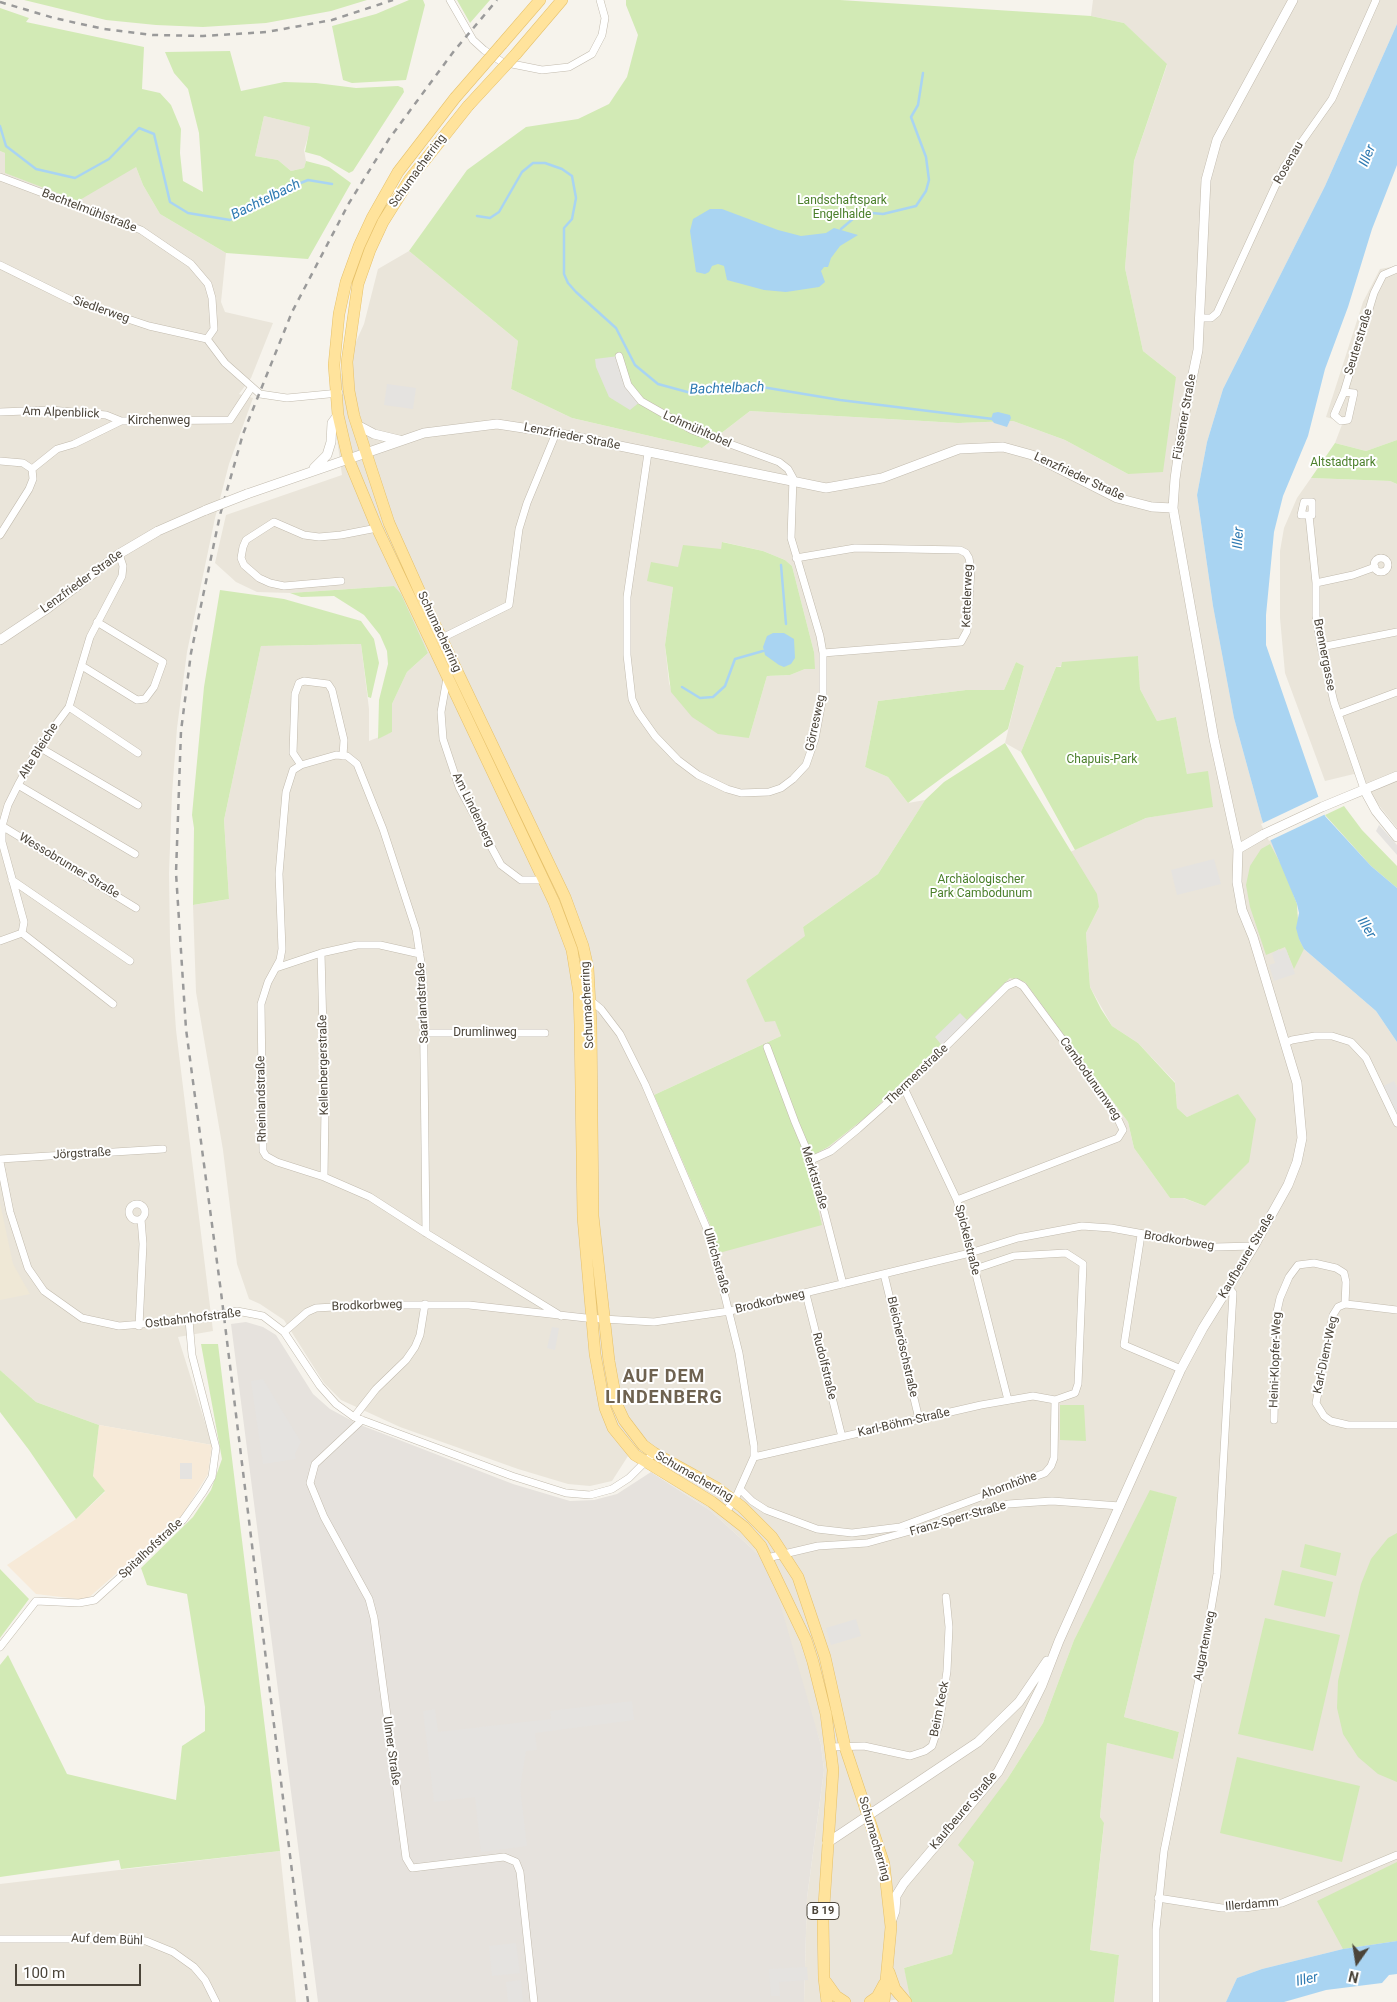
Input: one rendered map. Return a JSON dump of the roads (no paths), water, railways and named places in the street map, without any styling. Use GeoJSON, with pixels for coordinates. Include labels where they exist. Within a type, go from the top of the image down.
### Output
{"type":"FeatureCollection","features":[{"type":"Feature","properties":{"kind":"main road","name":"Schumacherring"},"geometry":{"type":"LineString","coordinates":[[540,0],[455,98],[398,172],[372,218],[359,246],[346,282],[339,314],[334,365],[335,394],[348,458],[377,528],[563,924],[572,950],[586,1024]]}},
{"type":"Feature","properties":{"kind":"main road","name":"Schumacherring"},"geometry":{"type":"LineString","coordinates":[[563,0],[468,106],[410,179],[383,222],[370,250],[358,284],[347,362],[349,391],[365,452],[389,523],[578,929],[588,968],[590,1000],[586,1024],[583,1216],[592,1319],[604,1408],[613,1428],[624,1444],[644,1463],[712,1502],[726,1512],[756,1540],[768,1558],[806,1640],[826,1714],[833,1770],[823,1928],[824,1978]]}},
{"type":"Feature","properties":{"kind":"main road","name":"Schumacherring"},"geometry":{"type":"LineString","coordinates":[[586,1041],[593,1216],[617,1405],[633,1434],[654,1454],[734,1500],[772,1537],[798,1577],[820,1639],[845,1747],[884,1864],[891,1922],[889,1971],[884,2002]]}},
{"type":"Feature","properties":{"kind":"main road"},"geometry":{"type":"LineString","coordinates":[[870,2002],[880,1992],[889,1971]]}},
{"type":"Feature","properties":{"kind":"main road"},"geometry":{"type":"LineString","coordinates":[[889,1971],[895,1989],[906,2002]]}},
{"type":"Feature","properties":{"kind":"main road"},"geometry":{"type":"LineString","coordinates":[[818,2002],[824,1978]]}},
{"type":"Feature","properties":{"kind":"main road"},"geometry":{"type":"LineString","coordinates":[[824,1978],[836,1996],[844,2002]]}},
{"type":"Feature","properties":{"kind":"main road","name":"B 19"},"geometry":{"type":"LineString","coordinates":[[824,1978],[827,2002]]}},
{"type":"Feature","properties":{"kind":"street"},"geometry":{"type":"LineString","coordinates":[[450,0],[473,40],[484,50],[502,62],[542,70],[569,67],[592,54],[602,35],[605,18],[603,2],[595,0]]}},
{"type":"Feature","properties":{"kind":"street","name":"Füssener Straße"},"geometry":{"type":"LineString","coordinates":[[1238,849],[1214,739],[1173,508],[1174,479],[1198,350],[1206,180],[1217,140],[1292,0]]}},
{"type":"Feature","properties":{"kind":"street","name":"Rosenau"},"geometry":{"type":"LineString","coordinates":[[1200,318],[1211,318],[1217,313],[1284,167],[1332,100],[1376,0]]}},
{"type":"Feature","properties":{"kind":"street","name":"Bachtelmühlstraße"},"geometry":{"type":"LineString","coordinates":[[0,177],[141,230],[191,264],[208,284],[212,298],[214,329],[207,339]]}},
{"type":"Feature","properties":{"kind":"street","name":"Siedlerweg"},"geometry":{"type":"LineString","coordinates":[[0,265],[71,300],[149,326],[207,339]]}},
{"type":"Feature","properties":{"kind":"street","name":"Seuterstraße"},"geometry":{"type":"LineString","coordinates":[[1344,392],[1354,393],[1348,420],[1342,421],[1334,415],[1344,392],[1374,294],[1383,275],[1397,268]]}},
{"type":"Feature","properties":{"kind":"street"},"geometry":{"type":"LineString","coordinates":[[207,339],[225,363],[260,394],[277,398],[335,394],[349,391]]}},
{"type":"Feature","properties":{"kind":"street","name":"Lohmühltobel"},"geometry":{"type":"LineString","coordinates":[[618,356],[628,385],[640,401],[692,430],[779,462],[788,469],[794,483]]}},
{"type":"Feature","properties":{"kind":"street","name":"Kirchenweg"},"geometry":{"type":"LineString","coordinates":[[32,469],[57,449],[74,444],[121,421],[230,420],[251,388]]}},
{"type":"Feature","properties":{"kind":"street","name":"Am Alpenblick"},"geometry":{"type":"LineString","coordinates":[[0,412],[60,411],[106,415],[121,421]]}},
{"type":"Feature","properties":{"kind":"street"},"geometry":{"type":"LineString","coordinates":[[312,470],[327,455],[331,442],[332,424],[338,415]]}},
{"type":"Feature","properties":{"kind":"street","name":"Lenzfrieder Straße"},"geometry":{"type":"LineString","coordinates":[[0,640],[48,608],[119,554],[158,531],[247,494],[401,440],[424,433],[487,424],[556,433],[826,488],[882,478],[959,449],[1003,447],[1032,455],[1117,498],[1152,507],[1173,508]]}},
{"type":"Feature","properties":{"kind":"street"},"geometry":{"type":"LineString","coordinates":[[357,425],[374,434],[401,440]]}},
{"type":"Feature","properties":{"kind":"street"},"geometry":{"type":"LineString","coordinates":[[442,638],[510,605],[519,529],[527,503],[556,433]]}},
{"type":"Feature","properties":{"kind":"street","name":"Görresweg"},"geometry":{"type":"LineString","coordinates":[[648,452],[627,597],[626,636],[632,699],[656,736],[678,760],[698,775],[715,784],[742,793],[769,792],[781,788],[793,779],[806,765],[815,739],[823,696],[823,653],[791,538],[790,518],[794,483]]}},
{"type":"Feature","properties":{"kind":"street"},"geometry":{"type":"LineString","coordinates":[[0,461],[23,463],[32,469],[33,480],[0,535]]}},
{"type":"Feature","properties":{"kind":"street","name":"Brennergasse"},"geometry":{"type":"LineString","coordinates":[[1309,515],[1316,583],[1316,616],[1321,647],[1338,714],[1364,789]]}},
{"type":"Feature","properties":{"kind":"street"},"geometry":{"type":"LineString","coordinates":[[341,581],[284,586],[270,583],[259,578],[244,566],[241,558],[243,547],[246,540],[274,522],[304,535],[319,537],[377,528]]}},
{"type":"Feature","properties":{"kind":"street","name":"Kettelerweg"},"geometry":{"type":"LineString","coordinates":[[796,558],[855,548],[960,550],[966,553],[969,558],[971,570],[967,632],[961,642],[823,653]]}},
{"type":"Feature","properties":{"kind":"street","name":"Alte Bleiche"},"geometry":{"type":"LineString","coordinates":[[22,933],[24,922],[2,842],[2,826],[8,805],[39,747],[69,706],[97,622],[122,576],[124,566],[119,554]]}},
{"type":"Feature","properties":{"kind":"street"},"geometry":{"type":"LineString","coordinates":[[1316,583],[1353,575],[1375,566],[1376,560],[1380,558],[1386,560],[1388,564],[1397,563]]}},
{"type":"Feature","properties":{"kind":"street"},"geometry":{"type":"LineString","coordinates":[[82,666],[137,700],[145,699],[154,687],[163,662],[97,622]]}},
{"type":"Feature","properties":{"kind":"street"},"geometry":{"type":"LineString","coordinates":[[1321,647],[1397,632]]}},
{"type":"Feature","properties":{"kind":"street","name":"Am Lindenberg"},"geometry":{"type":"LineString","coordinates":[[447,678],[441,712],[442,739],[459,787],[501,865],[521,880],[543,880]]}},
{"type":"Feature","properties":{"kind":"street"},"geometry":{"type":"LineString","coordinates":[[304,681],[328,684],[332,690],[344,740],[343,756],[327,757],[301,765],[293,753],[296,694],[299,683],[304,681]]}},
{"type":"Feature","properties":{"kind":"street"},"geometry":{"type":"LineString","coordinates":[[1338,714],[1397,692]]}},
{"type":"Feature","properties":{"kind":"street"},"geometry":{"type":"LineString","coordinates":[[69,706],[138,753]]}},
{"type":"Feature","properties":{"kind":"street"},"geometry":{"type":"LineString","coordinates":[[39,747],[138,804]]}},
{"type":"Feature","properties":{"kind":"street","name":"Saarlandstraße"},"geometry":{"type":"LineString","coordinates":[[343,756],[352,758],[357,764],[383,829],[416,930],[423,975],[426,1233]]}},
{"type":"Feature","properties":{"kind":"street","name":"Rheinlandstraße"},"geometry":{"type":"LineString","coordinates":[[301,765],[293,770],[286,792],[279,874],[282,949],[261,1004],[263,1151],[266,1156],[277,1162],[324,1177],[370,1197],[561,1316]]}},
{"type":"Feature","properties":{"kind":"street"},"geometry":{"type":"LineString","coordinates":[[1238,849],[1268,832],[1322,807],[1364,789],[1396,779]]}},
{"type":"Feature","properties":{"kind":"street"},"geometry":{"type":"LineString","coordinates":[[18,785],[136,854]]}},
{"type":"Feature","properties":{"kind":"street"},"geometry":{"type":"LineString","coordinates":[[1364,789],[1376,811],[1397,837]]}},
{"type":"Feature","properties":{"kind":"street","name":"Wessobrunner Straße"},"geometry":{"type":"LineString","coordinates":[[2,826],[136,908]]}},
{"type":"Feature","properties":{"kind":"street","name":"Kaufbeurer Straße"},"geometry":{"type":"LineString","coordinates":[[891,1922],[895,1911],[896,1896],[904,1883],[998,1772],[1042,1684],[1181,1369],[1203,1328],[1254,1246],[1288,1185],[1297,1162],[1302,1138],[1297,1083],[1253,938],[1242,910],[1237,882],[1238,849]]}},
{"type":"Feature","properties":{"kind":"street"},"geometry":{"type":"LineString","coordinates":[[11,880],[130,961]]}},
{"type":"Feature","properties":{"kind":"street"},"geometry":{"type":"LineString","coordinates":[[0,941],[22,933],[114,1004]]}},
{"type":"Feature","properties":{"kind":"street"},"geometry":{"type":"LineString","coordinates":[[276,968],[321,953],[357,945],[380,945],[420,954]]}},
{"type":"Feature","properties":{"kind":"street","name":"Kellenbergerstraße"},"geometry":{"type":"LineString","coordinates":[[321,953],[325,1107],[324,1177]]}},
{"type":"Feature","properties":{"kind":"street","name":"Thermenstraße"},"geometry":{"type":"LineString","coordinates":[[811,1160],[832,1151],[904,1088],[1007,986],[1016,982]]}},
{"type":"Feature","properties":{"kind":"street","name":"Cambodunumweg"},"geometry":{"type":"LineString","coordinates":[[957,1200],[1118,1138],[1123,1130],[1115,1113],[1071,1051],[1023,986],[1016,982]]}},
{"type":"Feature","properties":{"kind":"street","name":"Ullrichstraße"},"geometry":{"type":"LineString","coordinates":[[590,1000],[601,1009],[620,1034],[645,1084],[710,1236],[730,1311],[752,1430],[754,1458],[740,1489],[726,1512]]}},
{"type":"Feature","properties":{"kind":"street","name":"Drumlinweg"},"geometry":{"type":"LineString","coordinates":[[424,1033],[546,1033]]}},
{"type":"Feature","properties":{"kind":"street"},"geometry":{"type":"LineString","coordinates":[[1285,1043],[1315,1036],[1332,1036],[1350,1042],[1366,1058],[1397,1122]]}},
{"type":"Feature","properties":{"kind":"street","name":"Merktstraße"},"geometry":{"type":"LineString","coordinates":[[767,1047],[794,1122],[811,1160],[843,1284]]}},
{"type":"Feature","properties":{"kind":"street","name":"Spickelstraße"},"geometry":{"type":"LineString","coordinates":[[904,1088],[957,1200],[1008,1400]]}},
{"type":"Feature","properties":{"kind":"street","name":"Jörgstraße"},"geometry":{"type":"LineString","coordinates":[[0,1159],[163,1149]]}},
{"type":"Feature","properties":{"kind":"street","name":"Ostbahnhofstraße"},"geometry":{"type":"LineString","coordinates":[[0,1162],[10,1212],[28,1268],[44,1291],[82,1318],[119,1326],[139,1326],[189,1320],[238,1311],[263,1316],[284,1332],[320,1386],[336,1404],[354,1417],[512,1476],[566,1494],[590,1495],[603,1492],[629,1478],[654,1454]]}},
{"type":"Feature","properties":{"kind":"street"},"geometry":{"type":"LineString","coordinates":[[139,1326],[143,1244],[141,1219]]}},
{"type":"Feature","properties":{"kind":"street","name":"Brodkorbweg"},"geometry":{"type":"LineString","coordinates":[[284,1332],[307,1312],[316,1308],[425,1304],[470,1305],[592,1319],[654,1322],[730,1311],[806,1294],[970,1253],[1018,1238],[1082,1226],[1111,1228],[1215,1248],[1254,1246]]}},
{"type":"Feature","properties":{"kind":"street"},"geometry":{"type":"LineString","coordinates":[[1141,1235],[1124,1346],[1181,1369]]}},
{"type":"Feature","properties":{"kind":"street"},"geometry":{"type":"LineString","coordinates":[[975,1269],[1014,1256],[1066,1253],[1083,1264],[1078,1384],[1075,1393],[1056,1400]]}},
{"type":"Feature","properties":{"kind":"street","name":"Heini-Klopfer-Weg"},"geometry":{"type":"LineString","coordinates":[[1274,1420],[1276,1316],[1280,1298],[1289,1277],[1298,1265],[1314,1263],[1336,1268],[1344,1273],[1346,1282],[1345,1304]]}},
{"type":"Feature","properties":{"kind":"street","name":"Bleicheröschstraße"},"geometry":{"type":"LineString","coordinates":[[884,1274],[919,1419]]}},
{"type":"Feature","properties":{"kind":"street","name":"Augartenweg"},"geometry":{"type":"LineString","coordinates":[[1156,2002],[1158,1898],[1164,1851],[1200,1674],[1217,1574],[1233,1293],[1229,1288]]}},
{"type":"Feature","properties":{"kind":"street","name":"Rudolfstraße"},"geometry":{"type":"LineString","coordinates":[[806,1294],[842,1437]]}},
{"type":"Feature","properties":{"kind":"street"},"geometry":{"type":"LineString","coordinates":[[354,1417],[376,1389],[406,1360],[415,1347],[420,1335],[425,1304]]}},
{"type":"Feature","properties":{"kind":"street","name":"Karl-Diem-Weg"},"geometry":{"type":"LineString","coordinates":[[1397,1310],[1345,1304],[1338,1307],[1333,1315],[1316,1403],[1318,1409],[1331,1421],[1348,1425],[1397,1425]]}},
{"type":"Feature","properties":{"kind":"street","name":"Spitalhofstraße"},"geometry":{"type":"LineString","coordinates":[[0,1647],[36,1601],[80,1603],[94,1600],[184,1520],[212,1477],[216,1448],[192,1355],[189,1320]]}},
{"type":"Feature","properties":{"kind":"street","name":"Karl-Böhm-Straße"},"geometry":{"type":"LineString","coordinates":[[754,1458],[1008,1400],[1033,1396],[1056,1400]]}},
{"type":"Feature","properties":{"kind":"street","name":"Ahornhöhe"},"geometry":{"type":"LineString","coordinates":[[740,1489],[752,1501],[766,1510],[817,1529],[852,1533],[900,1526],[1045,1473],[1051,1466],[1054,1458],[1056,1400]]}},
{"type":"Feature","properties":{"kind":"street","name":"Ulmer Straße"},"geometry":{"type":"LineString","coordinates":[[362,1420],[315,1464],[310,1483],[324,1517],[369,1599],[374,1618],[406,1858],[412,1868],[504,1856],[516,1862],[520,1872],[534,2002]]}},
{"type":"Feature","properties":{"kind":"street","name":"Franz-Sperr-Straße"},"geometry":{"type":"LineString","coordinates":[[768,1558],[818,1546],[867,1543],[1008,1504],[1052,1501],[1120,1506]]}},
{"type":"Feature","properties":{"kind":"street","name":"Beim Keck"},"geometry":{"type":"LineString","coordinates":[[831,1747],[864,1746],[910,1756],[925,1751],[932,1746],[939,1725],[947,1672],[949,1627],[946,1598]]}},
{"type":"Feature","properties":{"kind":"street","name":"Kaufbeurer Straße"},"geometry":{"type":"LineString","coordinates":[[827,1843],[953,1761],[1000,1723],[1019,1702],[1059,1642]]}},
{"type":"Feature","properties":{"kind":"street","name":"Illerdamm"},"geometry":{"type":"LineString","coordinates":[[1158,1898],[1222,1908],[1246,1908],[1282,1903],[1304,1896],[1397,1855]]}},
{"type":"Feature","properties":{"kind":"street","name":"Auf dem Bühl"},"geometry":{"type":"LineString","coordinates":[[0,1939],[130,1938],[146,1941],[173,1952],[194,1967],[205,1980],[216,2002]]}},
{"type":"Feature","properties":{"kind":"water","name":"Iller"},"geometry":{"type":"Polygon","coordinates":[[[1397,24],[1397,165],[1372,229],[1348,307],[1325,369],[1308,436],[1283,496],[1274,532],[1266,615],[1266,645],[1325,816],[1371,866],[1397,888],[1397,1042],[1376,1011],[1304,949],[1299,939],[1296,928],[1299,913],[1297,904],[1262,820],[1234,718],[1213,606],[1197,495],[1207,442],[1223,389],[1325,186],[1397,24]]]}},
{"type":"Feature","properties":{"kind":"water"},"geometry":{"type":"Polygon","coordinates":[[[710,209],[722,209],[778,230],[801,236],[826,233],[834,228],[858,235],[840,246],[831,258],[828,267],[824,267],[821,271],[825,282],[819,287],[786,292],[764,290],[727,280],[724,266],[718,264],[712,266],[709,272],[705,274],[696,272],[690,231],[693,219],[710,209]]]}},
{"type":"Feature","properties":{"kind":"water"},"geometry":{"type":"Polygon","coordinates":[[[998,412],[1010,415],[1011,418],[1007,427],[994,423],[991,419],[993,413],[998,412]]]}},
{"type":"Feature","properties":{"kind":"water"},"geometry":{"type":"Polygon","coordinates":[[[773,633],[784,633],[794,639],[795,658],[791,664],[784,667],[765,655],[763,647],[767,636],[773,633]]]}},
{"type":"Feature","properties":{"kind":"water","name":"Iller"},"geometry":{"type":"Polygon","coordinates":[[[1397,1941],[1397,1974],[1389,1975],[1382,1983],[1326,1990],[1284,2002],[1226,2002],[1237,1978],[1262,1969],[1343,1949],[1397,1941]]]}},
{"type":"Feature","properties":{"kind":"waterway"},"geometry":{"type":"LineString","coordinates":[[841,229],[861,212],[883,214],[916,206],[926,191],[929,180],[926,157],[911,117],[918,105],[923,73]]}},
{"type":"Feature","properties":{"kind":"waterway","name":"Bachtelbach"},"geometry":{"type":"LineString","coordinates":[[0,126],[6,146],[36,169],[75,178],[109,159],[139,128],[154,134],[170,202],[188,213],[230,220],[281,191],[308,180],[332,184]]}},
{"type":"Feature","properties":{"kind":"waterway","name":"Bachtelbach"},"geometry":{"type":"LineString","coordinates":[[477,216],[490,218],[499,212],[522,172],[533,163],[545,163],[562,169],[572,176],[576,198],[572,219],[564,228],[564,274],[568,283],[576,292],[616,328],[635,365],[658,384],[691,393],[756,386],[840,400],[993,419]]}},
{"type":"Feature","properties":{"kind":"waterway"},"geometry":{"type":"LineString","coordinates":[[781,565],[786,624]]}},
{"type":"Feature","properties":{"kind":"waterway"},"geometry":{"type":"LineString","coordinates":[[682,687],[700,698],[713,697],[725,686],[735,659],[763,651]]}},
{"type":"Feature","properties":{"kind":"railway"},"geometry":{"type":"LineString","coordinates":[[0,2],[54,18],[104,29],[153,35],[203,36],[267,32],[332,20],[393,0]]}},
{"type":"Feature","properties":{"kind":"railway"},"geometry":{"type":"LineString","coordinates":[[308,2002],[221,1292],[186,1029],[176,873],[181,731],[191,653],[220,515],[243,434],[292,312],[349,203],[389,139],[454,51],[497,0]]}},
{"type":"Feature","properties":{"kind":"district","name":"AUF DEM LINDENBERG"},"geometry":{"type":"Point","coordinates":[664,1387]}},
{"type":"Feature","properties":{"kind":"park label","name":"Landschaftspark Engelhalde"},"geometry":{"type":"Point","coordinates":[842,208]}},
{"type":"Feature","properties":{"kind":"park label","name":"Altstadtpark"},"geometry":{"type":"Point","coordinates":[1343,463]}},
{"type":"Feature","properties":{"kind":"park label","name":"Chapuis-Park"},"geometry":{"type":"Point","coordinates":[1102,760]}},
{"type":"Feature","properties":{"kind":"park label","name":"Archäologischer Park Cambodunum"},"geometry":{"type":"Point","coordinates":[981,887]}}]}
